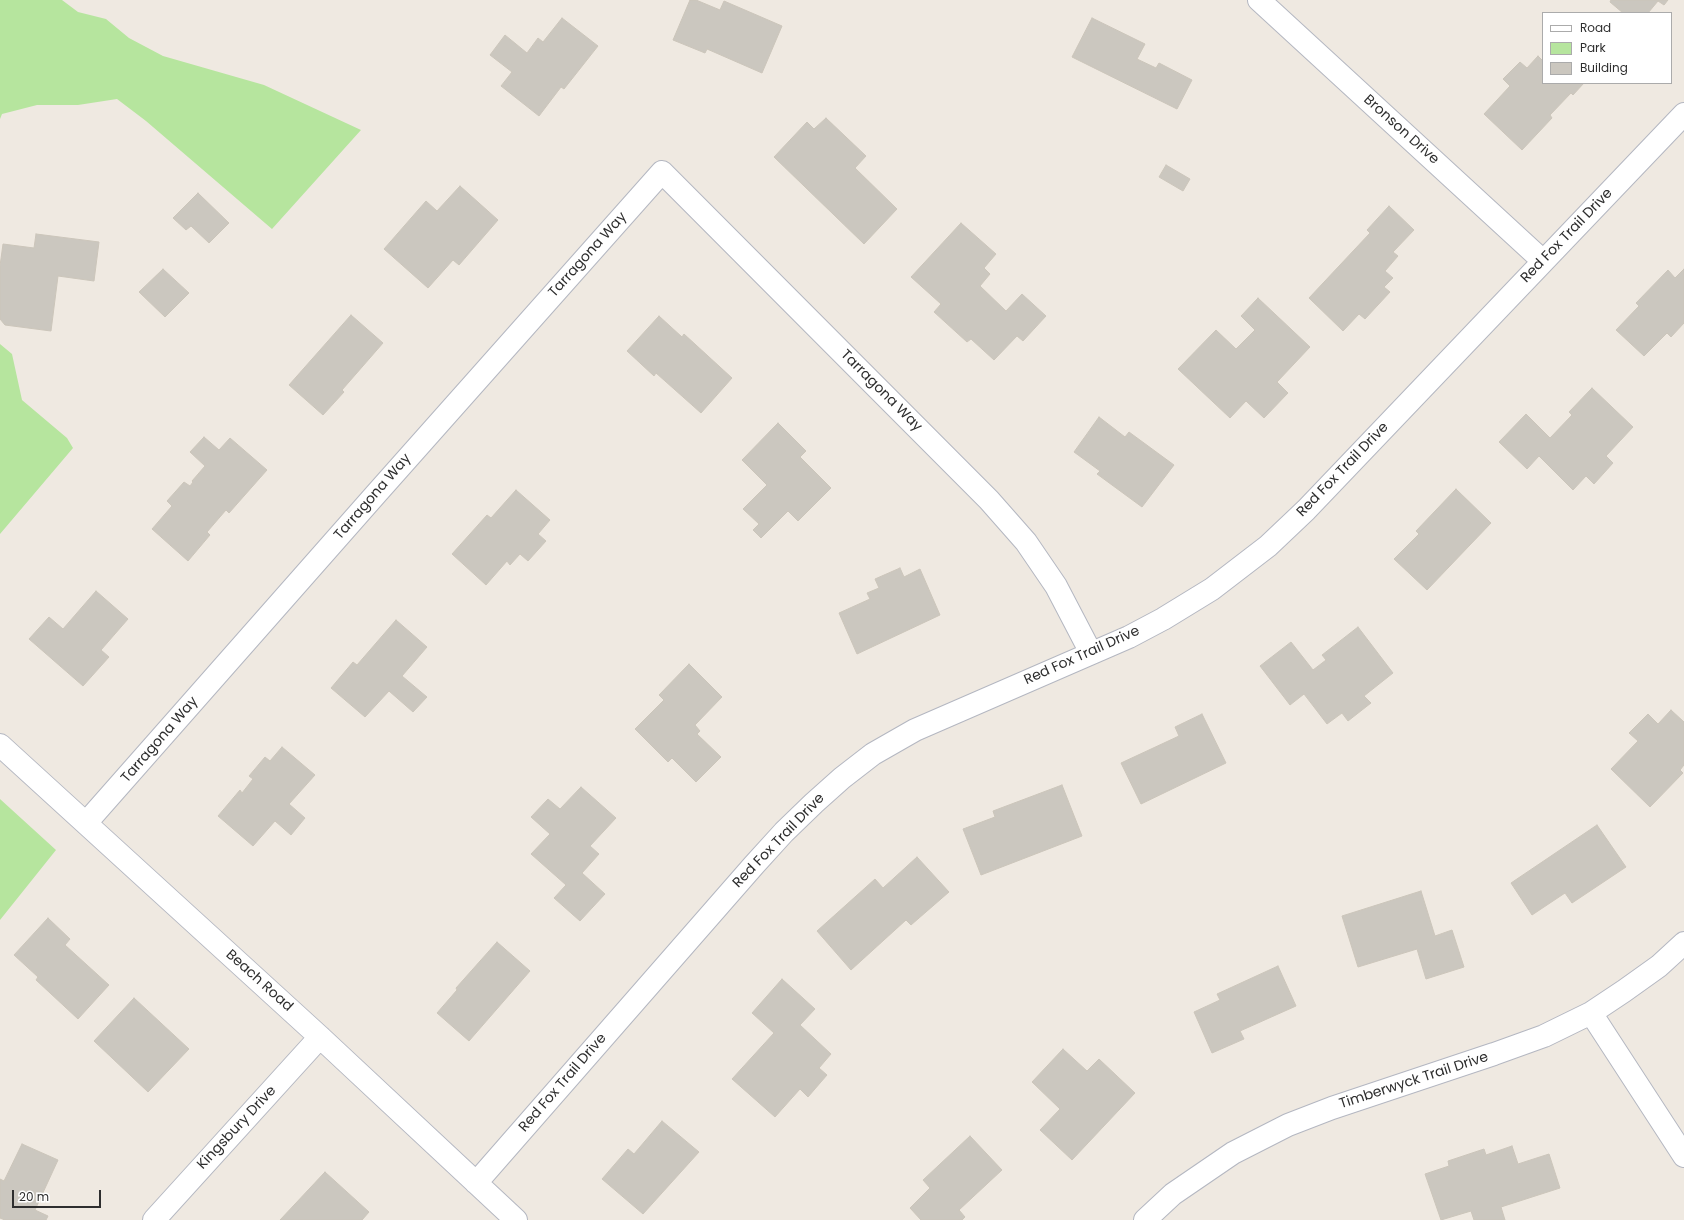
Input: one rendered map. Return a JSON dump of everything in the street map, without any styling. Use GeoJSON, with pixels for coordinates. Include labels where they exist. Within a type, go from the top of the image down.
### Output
{"type":"FeatureCollection","features":[{"type":"Feature","properties":{"kind":"street","name":"Bronson Drive"},"geometry":{"type":"LineString","coordinates":[[1259,0],[1543,261]]}},
{"type":"Feature","properties":{"kind":"street","name":"Red Fox Trail Drive"},"geometry":{"type":"LineString","coordinates":[[476,1183],[784,832],[842,778],[873,754],[915,730],[1129,637],[1163,619],[1212,589],[1268,546],[1306,510],[1684,114]]}},
{"type":"Feature","properties":{"kind":"street","name":"Tarragona Way"},"geometry":{"type":"LineString","coordinates":[[86,823],[662,172],[989,500],[1026,542],[1056,586],[1091,653]]}},
{"type":"Feature","properties":{"kind":"street","name":"Beach Road"},"geometry":{"type":"LineString","coordinates":[[0,745],[320,1037],[516,1220]]}},
{"type":"Feature","properties":{"kind":"street","name":"Timberwyck Trail Drive"},"geometry":{"type":"LineString","coordinates":[[1145,1220],[1173,1194],[1233,1152],[1288,1125],[1332,1108],[1501,1052],[1544,1036],[1591,1013],[1624,992],[1659,966],[1684,943]]}},
{"type":"Feature","properties":{"kind":"street"},"geometry":{"type":"LineString","coordinates":[[1591,1013],[1684,1156]]}},
{"type":"Feature","properties":{"kind":"street","name":"Kingsbury Drive"},"geometry":{"type":"LineString","coordinates":[[154,1220],[320,1037]]}},
{"type":"Feature","properties":{"kind":"green space"},"geometry":{"type":"Polygon","coordinates":[[[0,0],[62,0],[78,12],[106,19],[129,38],[163,56],[264,85],[361,130],[272,229],[146,121],[117,99],[78,105],[37,105],[2,114],[0,119],[0,0]]]}},
{"type":"Feature","properties":{"kind":"green space"},"geometry":{"type":"Polygon","coordinates":[[[0,344],[12,354],[22,400],[67,438],[73,448],[0,534],[0,344]]]}},
{"type":"Feature","properties":{"kind":"green space"},"geometry":{"type":"Polygon","coordinates":[[[0,799],[56,850],[0,920],[0,799]]]}},
{"type":"Feature","properties":{"kind":"building"},"geometry":{"type":"Polygon","coordinates":[[[690,0],[696,0],[720,10],[724,1],[782,26],[762,73],[707,49],[705,53],[673,40],[690,0]]]}},
{"type":"Feature","properties":{"kind":"building"},"geometry":{"type":"Polygon","coordinates":[[[1611,0],[1668,0],[1664,5],[1658,1],[1649,12],[1622,12],[1610,2],[1611,0]]]}},
{"type":"Feature","properties":{"kind":"building"},"geometry":{"type":"Polygon","coordinates":[[[562,18],[598,46],[564,89],[561,87],[539,116],[501,86],[512,72],[490,55],[505,35],[527,53],[538,38],[543,42],[562,18]]]}},
{"type":"Feature","properties":{"kind":"building"},"geometry":{"type":"Polygon","coordinates":[[[1092,18],[1145,44],[1137,59],[1156,68],[1159,63],[1192,80],[1177,109],[1072,57],[1092,18]]]}},
{"type":"Feature","properties":{"kind":"building"},"geometry":{"type":"Polygon","coordinates":[[[1538,56],[1542,60],[1542,84],[1583,84],[1573,95],[1571,93],[1550,115],[1552,118],[1522,150],[1484,114],[1510,86],[1503,79],[1520,62],[1527,68],[1538,56]]]}},
{"type":"Feature","properties":{"kind":"building"},"geometry":{"type":"Polygon","coordinates":[[[826,118],[866,156],[855,168],[897,209],[864,244],[774,157],[807,122],[814,129],[826,118]]]}},
{"type":"Feature","properties":{"kind":"building"},"geometry":{"type":"Polygon","coordinates":[[[1166,165],[1190,179],[1183,191],[1159,177],[1166,165]]]}},
{"type":"Feature","properties":{"kind":"building"},"geometry":{"type":"Polygon","coordinates":[[[460,186],[498,220],[459,265],[453,260],[428,288],[384,249],[426,201],[437,211],[460,186]]]}},
{"type":"Feature","properties":{"kind":"building"},"geometry":{"type":"Polygon","coordinates":[[[198,193],[229,223],[209,243],[191,226],[186,230],[173,218],[198,193]]]}},
{"type":"Feature","properties":{"kind":"building"},"geometry":{"type":"Polygon","coordinates":[[[1389,206],[1414,230],[1393,252],[1398,256],[1385,271],[1393,278],[1384,287],[1390,292],[1365,319],[1359,314],[1343,331],[1309,298],[1370,233],[1367,230],[1389,206]]]}},
{"type":"Feature","properties":{"kind":"building"},"geometry":{"type":"Polygon","coordinates":[[[961,223],[996,254],[984,268],[990,274],[980,286],[1006,311],[1022,294],[1046,316],[1023,341],[1017,336],[994,360],[971,339],[967,342],[934,312],[941,304],[911,277],[961,223]]]}},
{"type":"Feature","properties":{"kind":"building"},"geometry":{"type":"Polygon","coordinates":[[[36,234],[99,242],[94,281],[58,276],[51,331],[5,325],[0,319],[0,266],[3,244],[34,248],[36,234]]]}},
{"type":"Feature","properties":{"kind":"building"},"geometry":{"type":"Polygon","coordinates":[[[163,269],[189,293],[165,317],[139,292],[163,269]]]}},
{"type":"Feature","properties":{"kind":"building"},"geometry":{"type":"Polygon","coordinates":[[[1684,269],[1684,323],[1671,337],[1667,333],[1644,356],[1616,330],[1639,306],[1636,303],[1668,270],[1675,278],[1684,269]]]}},
{"type":"Feature","properties":{"kind":"building"},"geometry":{"type":"Polygon","coordinates":[[[1258,298],[1310,347],[1277,382],[1288,393],[1264,418],[1246,401],[1230,418],[1178,369],[1216,330],[1236,349],[1255,330],[1241,316],[1258,298]]]}},
{"type":"Feature","properties":{"kind":"building"},"geometry":{"type":"Polygon","coordinates":[[[351,315],[383,343],[342,390],[344,392],[323,415],[289,385],[351,315]]]}},
{"type":"Feature","properties":{"kind":"building"},"geometry":{"type":"Polygon","coordinates":[[[659,316],[682,337],[684,334],[732,378],[701,413],[656,373],[654,376],[627,351],[659,316]]]}},
{"type":"Feature","properties":{"kind":"building"},"geometry":{"type":"Polygon","coordinates":[[[1592,388],[1633,427],[1606,456],[1613,463],[1594,484],[1586,476],[1573,490],[1539,456],[1527,469],[1499,442],[1526,414],[1550,438],[1572,415],[1569,412],[1592,388]]]}},
{"type":"Feature","properties":{"kind":"building"},"geometry":{"type":"Polygon","coordinates":[[[1099,417],[1125,437],[1129,432],[1174,465],[1142,507],[1097,474],[1100,471],[1074,452],[1099,417]]]}},
{"type":"Feature","properties":{"kind":"building"},"geometry":{"type":"Polygon","coordinates":[[[778,423],[806,451],[800,457],[831,488],[798,521],[788,511],[761,538],[753,530],[759,524],[743,509],[767,485],[742,460],[778,423]]]}},
{"type":"Feature","properties":{"kind":"building"},"geometry":{"type":"Polygon","coordinates":[[[204,437],[219,450],[230,438],[267,470],[229,513],[226,510],[207,532],[210,535],[188,561],[152,529],[172,506],[167,501],[184,482],[190,486],[193,482],[192,481],[205,466],[190,452],[204,437]]]}},
{"type":"Feature","properties":{"kind":"building"},"geometry":{"type":"Polygon","coordinates":[[[1456,489],[1491,523],[1427,590],[1394,559],[1419,534],[1416,531],[1456,489]]]}},
{"type":"Feature","properties":{"kind":"building"},"geometry":{"type":"Polygon","coordinates":[[[516,490],[550,520],[538,534],[546,541],[528,561],[520,554],[510,565],[507,561],[486,585],[452,554],[487,515],[491,518],[516,490]]]}},
{"type":"Feature","properties":{"kind":"building"},"geometry":{"type":"Polygon","coordinates":[[[900,568],[904,577],[920,569],[940,615],[857,654],[839,613],[870,599],[867,593],[879,588],[875,579],[900,568]]]}},
{"type":"Feature","properties":{"kind":"building"},"geometry":{"type":"Polygon","coordinates":[[[96,591],[128,619],[101,650],[109,657],[83,686],[29,639],[49,617],[63,629],[96,591]]]}},
{"type":"Feature","properties":{"kind":"building"},"geometry":{"type":"Polygon","coordinates":[[[396,620],[427,647],[402,676],[427,697],[413,712],[389,691],[365,717],[331,688],[353,662],[357,665],[396,620]]]}},
{"type":"Feature","properties":{"kind":"building"},"geometry":{"type":"Polygon","coordinates":[[[1358,627],[1393,673],[1364,696],[1371,703],[1348,721],[1342,713],[1327,724],[1304,694],[1290,705],[1260,666],[1291,642],[1313,670],[1326,660],[1322,655],[1358,627]]]}},
{"type":"Feature","properties":{"kind":"building"},"geometry":{"type":"Polygon","coordinates":[[[689,664],[722,697],[695,725],[700,731],[697,734],[721,757],[696,782],[672,758],[668,762],[635,729],[664,700],[659,695],[689,664]]]}},
{"type":"Feature","properties":{"kind":"building"},"geometry":{"type":"Polygon","coordinates":[[[1671,710],[1684,722],[1684,765],[1680,770],[1683,773],[1650,807],[1611,769],[1638,741],[1629,733],[1648,714],[1658,724],[1671,710]]]}},
{"type":"Feature","properties":{"kind":"building"},"geometry":{"type":"Polygon","coordinates":[[[1202,714],[1226,763],[1141,804],[1121,763],[1179,736],[1175,727],[1202,714]]]}},
{"type":"Feature","properties":{"kind":"building"},"geometry":{"type":"Polygon","coordinates":[[[282,747],[315,775],[289,804],[305,818],[291,835],[275,821],[253,846],[218,816],[240,790],[242,793],[253,779],[249,776],[265,757],[270,761],[282,747]]]}},
{"type":"Feature","properties":{"kind":"building"},"geometry":{"type":"Polygon","coordinates":[[[1062,785],[1082,836],[981,875],[963,829],[995,817],[993,811],[1062,785]]]}},
{"type":"Feature","properties":{"kind":"building"},"geometry":{"type":"Polygon","coordinates":[[[581,787],[616,818],[590,846],[599,854],[582,873],[605,894],[580,921],[554,898],[566,885],[531,854],[550,834],[531,817],[548,799],[560,809],[581,787]]]}},
{"type":"Feature","properties":{"kind":"building"},"geometry":{"type":"Polygon","coordinates":[[[1597,825],[1626,867],[1572,903],[1565,893],[1532,915],[1511,883],[1597,825]]]}},
{"type":"Feature","properties":{"kind":"building"},"geometry":{"type":"Polygon","coordinates":[[[917,857],[949,892],[911,925],[906,920],[851,970],[817,931],[875,879],[883,888],[917,857]]]}},
{"type":"Feature","properties":{"kind":"building"},"geometry":{"type":"Polygon","coordinates":[[[1421,891],[1435,936],[1452,930],[1464,967],[1426,979],[1417,949],[1358,967],[1342,916],[1421,891]]]}},
{"type":"Feature","properties":{"kind":"building"},"geometry":{"type":"Polygon","coordinates":[[[48,918],[70,939],[65,945],[109,985],[78,1019],[36,980],[38,977],[14,955],[48,918]]]}},
{"type":"Feature","properties":{"kind":"building"},"geometry":{"type":"Polygon","coordinates":[[[497,942],[530,971],[469,1041],[437,1013],[457,990],[456,988],[497,942]]]}},
{"type":"Feature","properties":{"kind":"building"},"geometry":{"type":"Polygon","coordinates":[[[1278,966],[1296,1006],[1240,1031],[1244,1039],[1212,1053],[1194,1012],[1220,1000],[1217,994],[1278,966]]]}},
{"type":"Feature","properties":{"kind":"building"},"geometry":{"type":"Polygon","coordinates":[[[782,979],[815,1009],[800,1025],[831,1054],[819,1068],[827,1075],[808,1097],[800,1089],[775,1117],[732,1079],[774,1033],[752,1013],[782,979]]]}},
{"type":"Feature","properties":{"kind":"building"},"geometry":{"type":"Polygon","coordinates":[[[134,998],[189,1049],[148,1092],[94,1041],[134,998]]]}},
{"type":"Feature","properties":{"kind":"building"},"geometry":{"type":"Polygon","coordinates":[[[1063,1049],[1087,1071],[1099,1059],[1135,1093],[1072,1160],[1040,1130],[1060,1109],[1032,1082],[1063,1049]]]}},
{"type":"Feature","properties":{"kind":"building"},"geometry":{"type":"Polygon","coordinates":[[[662,1121],[699,1152],[643,1214],[602,1179],[628,1149],[634,1154],[662,1121]]]}},
{"type":"Feature","properties":{"kind":"building"},"geometry":{"type":"Polygon","coordinates":[[[970,1136],[1002,1170],[959,1210],[965,1217],[962,1220],[921,1220],[910,1208],[930,1188],[923,1180],[970,1136]]]}},
{"type":"Feature","properties":{"kind":"building"},"geometry":{"type":"Polygon","coordinates":[[[22,1144],[58,1160],[35,1210],[48,1216],[46,1220],[5,1220],[0,1218],[0,1179],[4,1181],[22,1144]]]}},
{"type":"Feature","properties":{"kind":"building"},"geometry":{"type":"Polygon","coordinates":[[[1512,1146],[1518,1164],[1549,1154],[1560,1188],[1501,1207],[1505,1220],[1474,1220],[1471,1211],[1441,1220],[1425,1174],[1449,1166],[1448,1161],[1484,1149],[1486,1155],[1512,1146]]]}},
{"type":"Feature","properties":{"kind":"building"},"geometry":{"type":"Polygon","coordinates":[[[325,1172],[369,1212],[362,1220],[280,1220],[325,1172]]]}}]}
